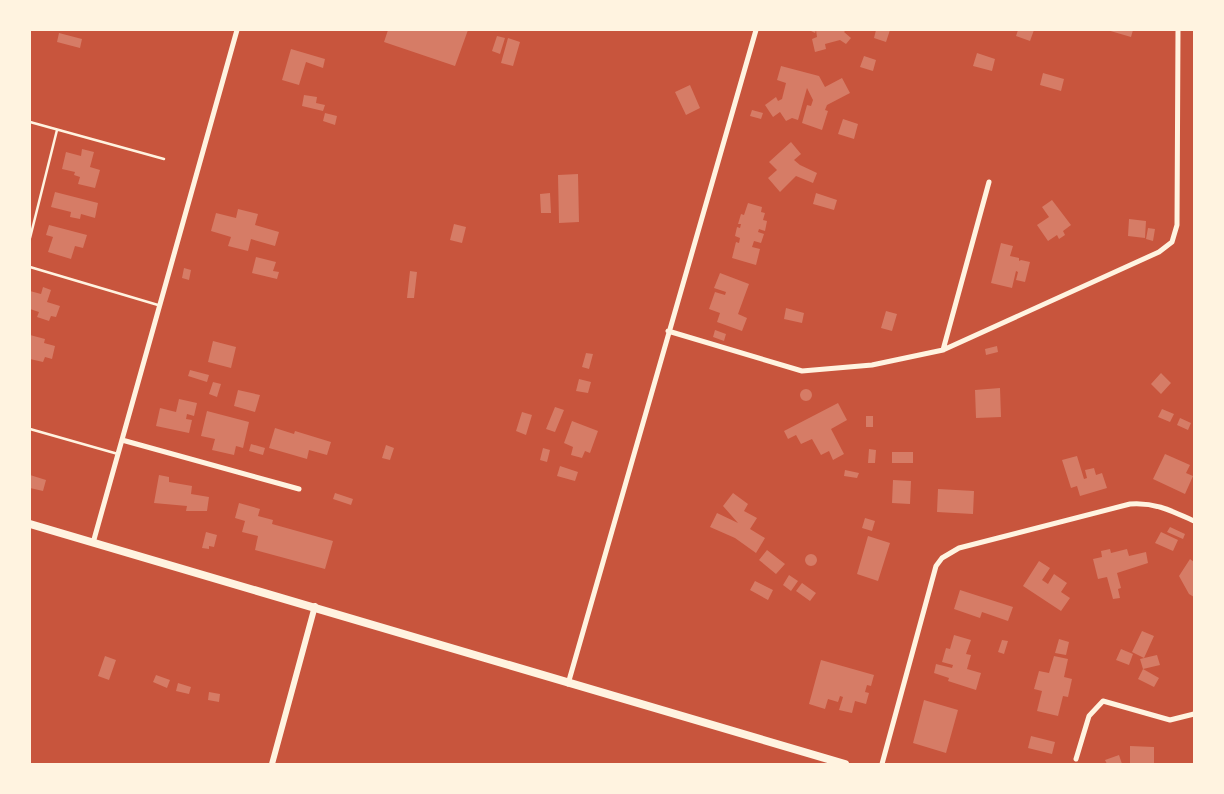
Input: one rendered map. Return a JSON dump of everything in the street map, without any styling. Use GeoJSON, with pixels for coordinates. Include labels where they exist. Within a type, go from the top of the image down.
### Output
{"type":"FeatureCollection","features":[{"type":"Feature","properties":{"kind":"main road"},"geometry":{"type":"LineString","coordinates":[[30,524],[314,606],[568,684],[844,764]]}},
{"type":"Feature","properties":{"kind":"street"},"geometry":{"type":"LineString","coordinates":[[93,543],[238,30]]}},
{"type":"Feature","properties":{"kind":"street"},"geometry":{"type":"LineString","coordinates":[[568,684],[756,30]]}},
{"type":"Feature","properties":{"kind":"street"},"geometry":{"type":"LineString","coordinates":[[668,331],[802,371],[872,365],[943,350],[1159,252],[1172,242],[1177,225],[1178,30]]}},
{"type":"Feature","properties":{"kind":"street"},"geometry":{"type":"LineString","coordinates":[[943,350],[989,182]]}},
{"type":"Feature","properties":{"kind":"street"},"geometry":{"type":"LineString","coordinates":[[122,440],[299,489]]}},
{"type":"Feature","properties":{"kind":"street"},"geometry":{"type":"LineString","coordinates":[[882,764],[936,566],[942,558],[959,548],[1130,504],[1145,503],[1159,505],[1194,522]]}},
{"type":"Feature","properties":{"kind":"street"},"geometry":{"type":"LineString","coordinates":[[272,764],[314,606]]}},
{"type":"Feature","properties":{"kind":"street"},"geometry":{"type":"LineString","coordinates":[[1076,759],[1089,716],[1103,701],[1170,720],[1194,714]]}},
{"type":"Feature","properties":{"kind":"lane"},"geometry":{"type":"LineString","coordinates":[[30,122],[164,159]]}},
{"type":"Feature","properties":{"kind":"lane"},"geometry":{"type":"LineString","coordinates":[[30,238],[58,130]]}},
{"type":"Feature","properties":{"kind":"lane"},"geometry":{"type":"LineString","coordinates":[[30,267],[160,305]]}},
{"type":"Feature","properties":{"kind":"lane"},"geometry":{"type":"LineString","coordinates":[[30,429],[118,454]]}},
{"type":"Feature","properties":{"kind":"building"},"geometry":{"type":"Polygon","coordinates":[[[388,30],[468,30],[455,66],[384,42],[388,30]]]}},
{"type":"Feature","properties":{"kind":"building"},"geometry":{"type":"Polygon","coordinates":[[[816,30],[846,30],[844,32],[851,38],[846,44],[840,40],[825,44],[826,49],[815,52],[812,39],[817,37],[816,30]]]}},
{"type":"Feature","properties":{"kind":"building"},"geometry":{"type":"Polygon","coordinates":[[[876,30],[890,30],[886,42],[874,38],[876,30]]]}},
{"type":"Feature","properties":{"kind":"building"},"geometry":{"type":"Polygon","coordinates":[[[1018,30],[1034,30],[1030,41],[1016,36],[1018,30]]]}},
{"type":"Feature","properties":{"kind":"building"},"geometry":{"type":"Polygon","coordinates":[[[1107,30],[1133,30],[1131,37],[1107,30]]]}},
{"type":"Feature","properties":{"kind":"building"},"geometry":{"type":"Polygon","coordinates":[[[59,33],[82,39],[80,48],[57,42],[59,33]]]}},
{"type":"Feature","properties":{"kind":"building"},"geometry":{"type":"Polygon","coordinates":[[[497,36],[505,38],[500,54],[492,51],[497,36]]]}},
{"type":"Feature","properties":{"kind":"building"},"geometry":{"type":"Polygon","coordinates":[[[508,38],[520,42],[513,66],[501,63],[508,38]]]}},
{"type":"Feature","properties":{"kind":"building"},"geometry":{"type":"Polygon","coordinates":[[[291,49],[325,59],[323,68],[306,62],[299,85],[282,80],[291,49]]]}},
{"type":"Feature","properties":{"kind":"building"},"geometry":{"type":"Polygon","coordinates":[[[977,53],[995,59],[992,71],[973,66],[977,53]]]}},
{"type":"Feature","properties":{"kind":"building"},"geometry":{"type":"Polygon","coordinates":[[[864,56],[876,60],[873,71],[860,67],[864,56]]]}},
{"type":"Feature","properties":{"kind":"building"},"geometry":{"type":"Polygon","coordinates":[[[781,66],[819,76],[825,87],[842,78],[850,93],[827,105],[825,110],[828,111],[822,130],[802,123],[807,105],[811,106],[813,100],[807,88],[798,120],[792,118],[786,121],[780,112],[773,117],[765,105],[776,97],[778,101],[782,99],[786,83],[777,80],[781,66]]]}},
{"type":"Feature","properties":{"kind":"building"},"geometry":{"type":"Polygon","coordinates":[[[1043,73],[1064,79],[1061,91],[1040,85],[1043,73]]]}},
{"type":"Feature","properties":{"kind":"building"},"geometry":{"type":"Polygon","coordinates":[[[690,85],[700,108],[686,115],[675,92],[690,85]]]}},
{"type":"Feature","properties":{"kind":"building"},"geometry":{"type":"Polygon","coordinates":[[[304,95],[317,97],[316,103],[325,105],[323,111],[302,106],[304,95]]]}},
{"type":"Feature","properties":{"kind":"building"},"geometry":{"type":"Polygon","coordinates":[[[752,110],[763,113],[761,119],[750,116],[752,110]]]}},
{"type":"Feature","properties":{"kind":"building"},"geometry":{"type":"Polygon","coordinates":[[[325,113],[337,116],[335,125],[323,121],[325,113]]]}},
{"type":"Feature","properties":{"kind":"building"},"geometry":{"type":"Polygon","coordinates":[[[843,119],[858,124],[854,139],[838,134],[843,119]]]}},
{"type":"Feature","properties":{"kind":"building"},"geometry":{"type":"Polygon","coordinates":[[[791,142],[801,154],[794,160],[817,173],[813,183],[796,176],[780,192],[768,178],[777,170],[769,162],[791,142]]]}},
{"type":"Feature","properties":{"kind":"building"},"geometry":{"type":"Polygon","coordinates":[[[82,149],[94,152],[90,167],[100,170],[95,188],[78,184],[80,177],[74,175],[75,172],[62,169],[66,152],[81,156],[82,149]]]}},
{"type":"Feature","properties":{"kind":"building"},"geometry":{"type":"Polygon","coordinates":[[[578,174],[579,222],[559,223],[558,175],[578,174]]]}},
{"type":"Feature","properties":{"kind":"building"},"geometry":{"type":"Polygon","coordinates":[[[55,192],[98,203],[95,218],[81,214],[80,219],[70,217],[71,212],[51,207],[55,192]]]}},
{"type":"Feature","properties":{"kind":"building"},"geometry":{"type":"Polygon","coordinates":[[[550,193],[551,213],[541,213],[540,194],[550,193]]]}},
{"type":"Feature","properties":{"kind":"building"},"geometry":{"type":"Polygon","coordinates":[[[816,193],[837,200],[834,210],[813,204],[816,193]]]}},
{"type":"Feature","properties":{"kind":"building"},"geometry":{"type":"Polygon","coordinates":[[[1052,200],[1071,225],[1063,231],[1065,235],[1059,239],[1057,235],[1048,241],[1037,225],[1049,217],[1042,207],[1052,200]]]}},
{"type":"Feature","properties":{"kind":"building"},"geometry":{"type":"Polygon","coordinates":[[[748,203],[762,207],[761,212],[765,213],[763,220],[767,221],[765,231],[759,229],[758,232],[764,234],[761,243],[754,241],[752,247],[760,249],[756,265],[732,258],[736,242],[739,243],[740,238],[735,236],[737,227],[740,228],[741,224],[738,224],[741,214],[744,215],[748,203]]]}},
{"type":"Feature","properties":{"kind":"building"},"geometry":{"type":"Polygon","coordinates":[[[238,209],[258,214],[255,225],[279,232],[275,246],[251,239],[248,251],[228,246],[231,237],[211,231],[216,213],[236,218],[238,209]]]}},
{"type":"Feature","properties":{"kind":"building"},"geometry":{"type":"Polygon","coordinates":[[[1129,219],[1146,221],[1145,238],[1128,236],[1129,219]]]}},
{"type":"Feature","properties":{"kind":"building"},"geometry":{"type":"Polygon","coordinates":[[[454,224],[466,227],[462,243],[450,240],[454,224]]]}},
{"type":"Feature","properties":{"kind":"building"},"geometry":{"type":"Polygon","coordinates":[[[49,225],[87,235],[83,248],[75,246],[71,259],[48,252],[53,237],[46,235],[49,225]]]}},
{"type":"Feature","properties":{"kind":"building"},"geometry":{"type":"Polygon","coordinates":[[[1148,228],[1155,229],[1153,241],[1146,239],[1148,228]]]}},
{"type":"Feature","properties":{"kind":"building"},"geometry":{"type":"Polygon","coordinates":[[[1001,243],[1013,246],[1010,256],[1019,258],[1019,261],[1030,262],[1025,282],[1016,280],[1018,272],[1016,271],[1012,288],[991,283],[1001,243]]]}},
{"type":"Feature","properties":{"kind":"building"},"geometry":{"type":"Polygon","coordinates":[[[256,257],[276,262],[273,271],[279,272],[277,279],[252,273],[256,257]]]}},
{"type":"Feature","properties":{"kind":"building"},"geometry":{"type":"Polygon","coordinates":[[[184,268],[191,270],[189,280],[182,278],[184,268]]]}},
{"type":"Feature","properties":{"kind":"building"},"geometry":{"type":"Polygon","coordinates":[[[410,271],[417,272],[414,298],[407,298],[410,271]]]}},
{"type":"Feature","properties":{"kind":"building"},"geometry":{"type":"Polygon","coordinates":[[[720,273],[749,284],[738,314],[747,318],[742,331],[717,322],[720,313],[709,309],[715,292],[725,295],[726,292],[714,288],[720,273]]]}},
{"type":"Feature","properties":{"kind":"building"},"geometry":{"type":"Polygon","coordinates":[[[43,287],[51,290],[47,302],[60,306],[56,317],[51,316],[49,321],[37,317],[39,312],[30,309],[30,291],[41,294],[43,287]]]}},
{"type":"Feature","properties":{"kind":"building"},"geometry":{"type":"Polygon","coordinates":[[[786,308],[804,313],[802,323],[784,319],[786,308]]]}},
{"type":"Feature","properties":{"kind":"building"},"geometry":{"type":"Polygon","coordinates":[[[886,311],[897,314],[892,331],[881,328],[886,311]]]}},
{"type":"Feature","properties":{"kind":"building"},"geometry":{"type":"Polygon","coordinates":[[[715,330],[726,334],[724,341],[713,337],[715,330]]]}},
{"type":"Feature","properties":{"kind":"building"},"geometry":{"type":"Polygon","coordinates":[[[30,335],[45,339],[44,343],[55,346],[52,359],[45,357],[43,362],[30,359],[30,335]]]}},
{"type":"Feature","properties":{"kind":"building"},"geometry":{"type":"Polygon","coordinates":[[[213,341],[236,347],[231,368],[208,362],[213,341]]]}},
{"type":"Feature","properties":{"kind":"building"},"geometry":{"type":"Polygon","coordinates":[[[997,346],[998,352],[986,355],[985,349],[997,346]]]}},
{"type":"Feature","properties":{"kind":"building"},"geometry":{"type":"Polygon","coordinates":[[[586,353],[593,354],[589,369],[582,367],[586,353]]]}},
{"type":"Feature","properties":{"kind":"building"},"geometry":{"type":"Polygon","coordinates":[[[190,370],[209,375],[207,382],[188,376],[190,370]]]}},
{"type":"Feature","properties":{"kind":"building"},"geometry":{"type":"Polygon","coordinates":[[[1161,373],[1171,383],[1161,394],[1151,384],[1161,373]]]}},
{"type":"Feature","properties":{"kind":"building"},"geometry":{"type":"Polygon","coordinates":[[[579,379],[591,382],[588,393],[576,391],[579,379]]]}},
{"type":"Feature","properties":{"kind":"building"},"geometry":{"type":"Polygon","coordinates":[[[213,382],[221,384],[217,397],[209,394],[213,382]]]}},
{"type":"Feature","properties":{"kind":"building"},"geometry":{"type":"Polygon","coordinates":[[[1000,388],[1001,417],[976,418],[975,390],[1000,388]]]}},
{"type":"Feature","properties":{"kind":"building"},"geometry":{"type":"Polygon","coordinates":[[[804,389],[808,389],[812,395],[808,401],[804,401],[800,397],[800,393],[804,389]]]}},
{"type":"Feature","properties":{"kind":"building"},"geometry":{"type":"Polygon","coordinates":[[[238,390],[260,395],[255,412],[234,406],[238,390]]]}},
{"type":"Feature","properties":{"kind":"building"},"geometry":{"type":"Polygon","coordinates":[[[179,399],[197,403],[194,416],[187,414],[186,419],[192,420],[189,433],[156,426],[160,408],[176,412],[179,399]]]}},
{"type":"Feature","properties":{"kind":"building"},"geometry":{"type":"Polygon","coordinates":[[[838,403],[847,420],[831,429],[844,454],[833,460],[829,451],[821,455],[812,439],[801,444],[796,435],[788,439],[784,431],[838,403]]]}},
{"type":"Feature","properties":{"kind":"building"},"geometry":{"type":"Polygon","coordinates":[[[555,407],[564,410],[555,432],[546,429],[555,407]]]}},
{"type":"Feature","properties":{"kind":"building"},"geometry":{"type":"Polygon","coordinates":[[[1162,409],[1174,414],[1170,422],[1158,417],[1162,409]]]}},
{"type":"Feature","properties":{"kind":"building"},"geometry":{"type":"Polygon","coordinates":[[[207,411],[249,422],[243,448],[236,446],[234,455],[212,450],[215,439],[201,436],[207,411]]]}},
{"type":"Feature","properties":{"kind":"building"},"geometry":{"type":"Polygon","coordinates":[[[522,412],[532,415],[526,435],[516,431],[522,412]]]}},
{"type":"Feature","properties":{"kind":"building"},"geometry":{"type":"Polygon","coordinates":[[[866,416],[873,416],[873,427],[866,427],[866,416]]]}},
{"type":"Feature","properties":{"kind":"building"},"geometry":{"type":"Polygon","coordinates":[[[1180,418],[1191,423],[1188,430],[1177,425],[1180,418]]]}},
{"type":"Feature","properties":{"kind":"building"},"geometry":{"type":"Polygon","coordinates":[[[572,421],[598,431],[590,453],[585,451],[582,458],[571,455],[573,447],[564,443],[572,421]]]}},
{"type":"Feature","properties":{"kind":"building"},"geometry":{"type":"Polygon","coordinates":[[[275,428],[294,434],[295,431],[331,442],[327,455],[309,450],[307,459],[269,448],[275,428]]]}},
{"type":"Feature","properties":{"kind":"building"},"geometry":{"type":"Polygon","coordinates":[[[251,444],[265,448],[263,455],[249,451],[251,444]]]}},
{"type":"Feature","properties":{"kind":"building"},"geometry":{"type":"Polygon","coordinates":[[[386,445],[394,448],[390,460],[382,458],[386,445]]]}},
{"type":"Feature","properties":{"kind":"building"},"geometry":{"type":"Polygon","coordinates":[[[543,448],[550,450],[547,462],[540,460],[543,448]]]}},
{"type":"Feature","properties":{"kind":"building"},"geometry":{"type":"Polygon","coordinates":[[[869,449],[876,450],[875,463],[868,463],[869,449]]]}},
{"type":"Feature","properties":{"kind":"building"},"geometry":{"type":"Polygon","coordinates":[[[892,452],[913,452],[913,463],[892,463],[892,452]]]}},
{"type":"Feature","properties":{"kind":"building"},"geometry":{"type":"Polygon","coordinates":[[[1165,454],[1190,465],[1186,473],[1193,476],[1185,494],[1153,479],[1165,454]]]}},
{"type":"Feature","properties":{"kind":"building"},"geometry":{"type":"Polygon","coordinates":[[[1077,456],[1084,479],[1087,478],[1085,470],[1094,468],[1096,475],[1102,473],[1107,488],[1080,496],[1077,486],[1071,488],[1062,460],[1077,456]]]}},
{"type":"Feature","properties":{"kind":"building"},"geometry":{"type":"Polygon","coordinates":[[[560,466],[578,472],[575,481],[557,476],[560,466]]]}},
{"type":"Feature","properties":{"kind":"building"},"geometry":{"type":"Polygon","coordinates":[[[845,470],[859,473],[857,478],[844,476],[845,470]]]}},
{"type":"Feature","properties":{"kind":"building"},"geometry":{"type":"Polygon","coordinates":[[[30,475],[46,480],[43,491],[30,488],[30,475]]]}},
{"type":"Feature","properties":{"kind":"building"},"geometry":{"type":"Polygon","coordinates":[[[159,475],[169,477],[169,482],[192,486],[191,494],[209,497],[207,511],[186,511],[187,506],[154,503],[159,475]]]}},
{"type":"Feature","properties":{"kind":"building"},"geometry":{"type":"Polygon","coordinates":[[[893,480],[911,481],[910,504],[892,503],[893,480]]]}},
{"type":"Feature","properties":{"kind":"building"},"geometry":{"type":"Polygon","coordinates":[[[938,489],[974,491],[973,514],[937,512],[938,489]]]}},
{"type":"Feature","properties":{"kind":"building"},"geometry":{"type":"Polygon","coordinates":[[[335,493],[353,499],[351,505],[333,499],[335,493]]]}},
{"type":"Feature","properties":{"kind":"building"},"geometry":{"type":"Polygon","coordinates":[[[733,493],[748,504],[744,511],[757,518],[750,529],[765,538],[756,553],[735,538],[710,527],[717,513],[738,523],[723,506],[733,493]]]}},
{"type":"Feature","properties":{"kind":"building"},"geometry":{"type":"Polygon","coordinates":[[[239,503],[260,509],[258,516],[273,520],[272,524],[333,541],[325,569],[255,550],[258,536],[242,532],[245,521],[235,518],[239,503]]]}},
{"type":"Feature","properties":{"kind":"building"},"geometry":{"type":"Polygon","coordinates":[[[865,518],[875,521],[872,531],[862,528],[865,518]]]}},
{"type":"Feature","properties":{"kind":"building"},"geometry":{"type":"Polygon","coordinates":[[[1170,527],[1185,534],[1183,539],[1167,532],[1170,527]]]}},
{"type":"Feature","properties":{"kind":"building"},"geometry":{"type":"Polygon","coordinates":[[[206,532],[217,535],[214,547],[209,546],[209,549],[202,548],[206,532]]]}},
{"type":"Feature","properties":{"kind":"building"},"geometry":{"type":"Polygon","coordinates":[[[1161,532],[1178,540],[1173,551],[1155,543],[1161,532]]]}},
{"type":"Feature","properties":{"kind":"building"},"geometry":{"type":"Polygon","coordinates":[[[868,536],[890,543],[878,581],[857,574],[868,536]]]}},
{"type":"Feature","properties":{"kind":"building"},"geometry":{"type":"Polygon","coordinates":[[[1110,549],[1111,553],[1127,549],[1129,556],[1146,552],[1148,563],[1117,573],[1121,588],[1118,589],[1120,598],[1113,599],[1107,577],[1098,579],[1093,559],[1102,557],[1101,551],[1110,549]]]}},
{"type":"Feature","properties":{"kind":"building"},"geometry":{"type":"Polygon","coordinates":[[[767,550],[785,564],[776,574],[759,560],[767,550]]]}},
{"type":"Feature","properties":{"kind":"building"},"geometry":{"type":"Polygon","coordinates":[[[809,554],[813,554],[817,560],[813,566],[809,566],[805,562],[805,558],[809,554]]]}},
{"type":"Feature","properties":{"kind":"building"},"geometry":{"type":"Polygon","coordinates":[[[1190,559],[1194,562],[1194,597],[1189,594],[1179,576],[1190,559]]]}},
{"type":"Feature","properties":{"kind":"building"},"geometry":{"type":"Polygon","coordinates":[[[1039,561],[1050,568],[1042,580],[1048,584],[1054,574],[1067,583],[1061,592],[1070,598],[1061,611],[1023,586],[1039,561]]]}},
{"type":"Feature","properties":{"kind":"building"},"geometry":{"type":"Polygon","coordinates":[[[789,575],[798,581],[791,591],[783,585],[789,575]]]}},
{"type":"Feature","properties":{"kind":"building"},"geometry":{"type":"Polygon","coordinates":[[[755,581],[773,590],[768,600],[750,590],[755,581]]]}},
{"type":"Feature","properties":{"kind":"building"},"geometry":{"type":"Polygon","coordinates":[[[802,583],[816,593],[810,601],[796,591],[802,583]]]}},
{"type":"Feature","properties":{"kind":"building"},"geometry":{"type":"Polygon","coordinates":[[[960,590],[1013,607],[1008,621],[982,612],[980,618],[954,609],[960,590]]]}},
{"type":"Feature","properties":{"kind":"building"},"geometry":{"type":"Polygon","coordinates":[[[1142,631],[1154,636],[1144,658],[1132,652],[1142,631]]]}},
{"type":"Feature","properties":{"kind":"building"},"geometry":{"type":"Polygon","coordinates":[[[954,635],[971,640],[966,654],[971,655],[967,669],[981,673],[976,690],[948,681],[949,678],[934,673],[936,664],[952,668],[953,665],[942,662],[946,648],[950,649],[954,635]]]}},
{"type":"Feature","properties":{"kind":"building"},"geometry":{"type":"Polygon","coordinates":[[[1059,639],[1069,642],[1066,655],[1055,653],[1059,639]]]}},
{"type":"Feature","properties":{"kind":"building"},"geometry":{"type":"Polygon","coordinates":[[[1002,640],[1008,641],[1004,654],[998,652],[1002,640]]]}},
{"type":"Feature","properties":{"kind":"building"},"geometry":{"type":"Polygon","coordinates":[[[1121,649],[1133,654],[1129,665],[1116,660],[1121,649]]]}},
{"type":"Feature","properties":{"kind":"building"},"geometry":{"type":"Polygon","coordinates":[[[1157,655],[1160,665],[1143,669],[1140,659],[1157,655]]]}},
{"type":"Feature","properties":{"kind":"building"},"geometry":{"type":"Polygon","coordinates":[[[105,656],[116,660],[109,680],[98,676],[105,656]]]}},
{"type":"Feature","properties":{"kind":"building"},"geometry":{"type":"Polygon","coordinates":[[[1054,656],[1068,659],[1064,677],[1072,679],[1068,697],[1063,696],[1058,716],[1037,711],[1042,691],[1034,689],[1039,671],[1049,673],[1054,656]]]}},
{"type":"Feature","properties":{"kind":"building"},"geometry":{"type":"Polygon","coordinates":[[[821,660],[874,675],[871,686],[867,685],[865,692],[869,693],[866,704],[855,701],[852,713],[839,710],[843,697],[840,696],[838,702],[828,699],[825,709],[809,704],[821,660]]]}},
{"type":"Feature","properties":{"kind":"building"},"geometry":{"type":"Polygon","coordinates":[[[1143,669],[1159,678],[1154,687],[1138,679],[1143,669]]]}},
{"type":"Feature","properties":{"kind":"building"},"geometry":{"type":"Polygon","coordinates":[[[156,675],[170,680],[167,688],[153,682],[156,675]]]}},
{"type":"Feature","properties":{"kind":"building"},"geometry":{"type":"Polygon","coordinates":[[[178,683],[191,687],[189,694],[176,691],[178,683]]]}},
{"type":"Feature","properties":{"kind":"building"},"geometry":{"type":"Polygon","coordinates":[[[209,692],[220,694],[219,702],[208,700],[209,692]]]}},
{"type":"Feature","properties":{"kind":"building"},"geometry":{"type":"Polygon","coordinates":[[[924,700],[958,710],[946,753],[913,743],[924,700]]]}},
{"type":"Feature","properties":{"kind":"building"},"geometry":{"type":"Polygon","coordinates":[[[1031,736],[1055,742],[1052,754],[1028,748],[1031,736]]]}},
{"type":"Feature","properties":{"kind":"building"},"geometry":{"type":"Polygon","coordinates":[[[1130,746],[1154,747],[1154,764],[1130,764],[1130,746]]]}},
{"type":"Feature","properties":{"kind":"building"},"geometry":{"type":"Polygon","coordinates":[[[1119,755],[1122,764],[1107,764],[1105,760],[1119,755]]]}}]}
